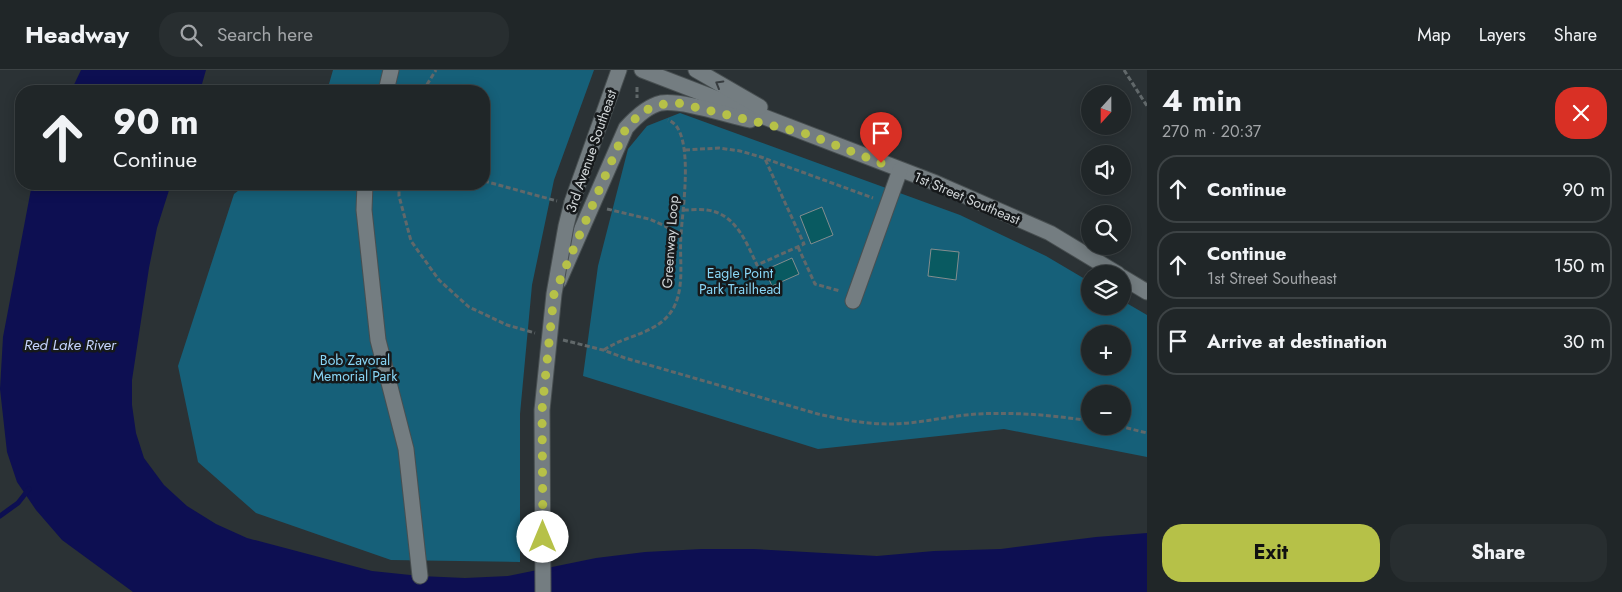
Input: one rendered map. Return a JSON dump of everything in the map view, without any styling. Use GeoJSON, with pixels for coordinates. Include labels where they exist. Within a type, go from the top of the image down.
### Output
{"type":"FeatureCollection","features":[{"type":"Feature","properties":{"kind":"street"},"geometry":{"type":"LineString","coordinates":[[387,85],[391,70]]}},
{"type":"Feature","properties":{"kind":"street","name":"3rd Avenue Southeast"},"geometry":{"type":"LineString","coordinates":[[543,592],[542,410],[554,294],[572,202],[619,70]]}},
{"type":"Feature","properties":{"kind":"street","name":"1st Street Southeast"},"geometry":{"type":"LineString","coordinates":[[642,70],[936,184],[1050,233],[1103,265]]}},
{"type":"Feature","properties":{"kind":"street"},"geometry":{"type":"LineString","coordinates":[[696,70],[807,134]]}},
{"type":"Feature","properties":{"kind":"street"},"geometry":{"type":"LineString","coordinates":[[554,294],[626,128],[644,111],[660,103],[678,103],[807,134]]}},
{"type":"Feature","properties":{"kind":"street"},"geometry":{"type":"LineString","coordinates":[[854,299],[900,170]]}},
{"type":"Feature","properties":{"kind":"street"},"geometry":{"type":"LineString","coordinates":[[366,190],[364,210],[378,340],[406,449],[420,576]]}},
{"type":"Feature","properties":{"kind":"street"},"geometry":{"type":"LineString","coordinates":[[1131,282],[1147,292]]}},
{"type":"Feature","properties":{"kind":"path"},"geometry":{"type":"LineString","coordinates":[[427,85],[436,70]]}},
{"type":"Feature","properties":{"kind":"path"},"geometry":{"type":"LineString","coordinates":[[1124,70],[1147,106]]}},
{"type":"Feature","properties":{"kind":"path"},"geometry":{"type":"LineString","coordinates":[[637,87],[638,101]]}},
{"type":"Feature","properties":{"kind":"path","name":"Greenway Loop"},"geometry":{"type":"LineString","coordinates":[[603,350],[656,326],[666,319],[674,306],[680,289],[682,270],[680,236],[684,210],[685,150],[677,127],[672,121],[662,118]]}},
{"type":"Feature","properties":{"kind":"path"},"geometry":{"type":"LineString","coordinates":[[685,150],[718,148],[740,151],[765,158],[888,203]]}},
{"type":"Feature","properties":{"kind":"path"},"geometry":{"type":"LineString","coordinates":[[684,210],[707,210],[720,213],[728,219],[738,228],[757,265],[804,244],[765,158]]}},
{"type":"Feature","properties":{"kind":"path"},"geometry":{"type":"LineString","coordinates":[[399,190],[411,241],[439,280],[469,307],[507,325],[536,333]]}},
{"type":"Feature","properties":{"kind":"path"},"geometry":{"type":"LineString","coordinates":[[798,247],[815,284],[854,299]]}},
{"type":"Feature","properties":{"kind":"path"},"geometry":{"type":"LineString","coordinates":[[555,338],[603,350],[847,421],[890,424],[976,414],[1017,413],[1081,419]]}},
{"type":"Feature","properties":{"kind":"path"},"geometry":{"type":"LineString","coordinates":[[1131,429],[1147,433]]}},
{"type":"Feature","properties":{"kind":"green space","name":"Bob Zavoral Memorial Park"},"geometry":{"type":"Polygon","coordinates":[[[333,70],[594,70],[554,180],[532,285],[520,414],[520,562],[391,560],[256,513],[198,462],[178,366],[234,194],[239,190],[490,190],[490,85],[329,85],[333,70]]]}},
{"type":"Feature","properties":{"kind":"green space","name":"Eagle Point Park Trailhead"},"geometry":{"type":"Polygon","coordinates":[[[680,113],[960,215],[1046,256],[1081,277],[1081,315],[1131,315],[1131,306],[1147,315],[1147,457],[1004,429],[818,449],[583,376],[598,266],[628,149],[647,126],[680,113]]]}},
{"type":"Feature","properties":{"kind":"water"},"geometry":{"type":"Polygon","coordinates":[[[81,70],[206,70],[202,85],[74,85],[81,70]]]}},
{"type":"Feature","properties":{"kind":"water","name":"Red Lake River"},"geometry":{"type":"Polygon","coordinates":[[[31,190],[169,190],[157,228],[149,268],[132,380],[132,405],[136,433],[144,458],[164,485],[187,506],[216,524],[247,538],[372,571],[465,578],[508,576],[596,558],[645,552],[753,549],[877,556],[934,551],[1001,549],[1096,537],[1147,533],[1147,592],[133,592],[62,540],[36,510],[17,482],[7,452],[0,389],[3,337],[31,190]]]}},
{"type":"Feature","properties":{"kind":"building"},"geometry":{"type":"Polygon","coordinates":[[[822,207],[833,235],[811,244],[800,216],[822,207]]]}},
{"type":"Feature","properties":{"kind":"building"},"geometry":{"type":"Polygon","coordinates":[[[931,249],[959,252],[956,280],[928,276],[931,249]]]}},
{"type":"Feature","properties":{"kind":"building"},"geometry":{"type":"Polygon","coordinates":[[[792,258],[799,274],[772,286],[765,270],[792,258]]]}},
{"type":"Feature","properties":{"kind":"waterway"},"geometry":{"type":"LineString","coordinates":[[0,516],[18,503],[29,489]]}},
{"type":"Feature","properties":{"kind":"route"},"geometry":{"type":"LineString","coordinates":[[543,537],[542,410],[554,294],[614,153],[626,128],[634,119],[644,111],[660,103],[678,103],[807,134],[881,163]]}}]}
